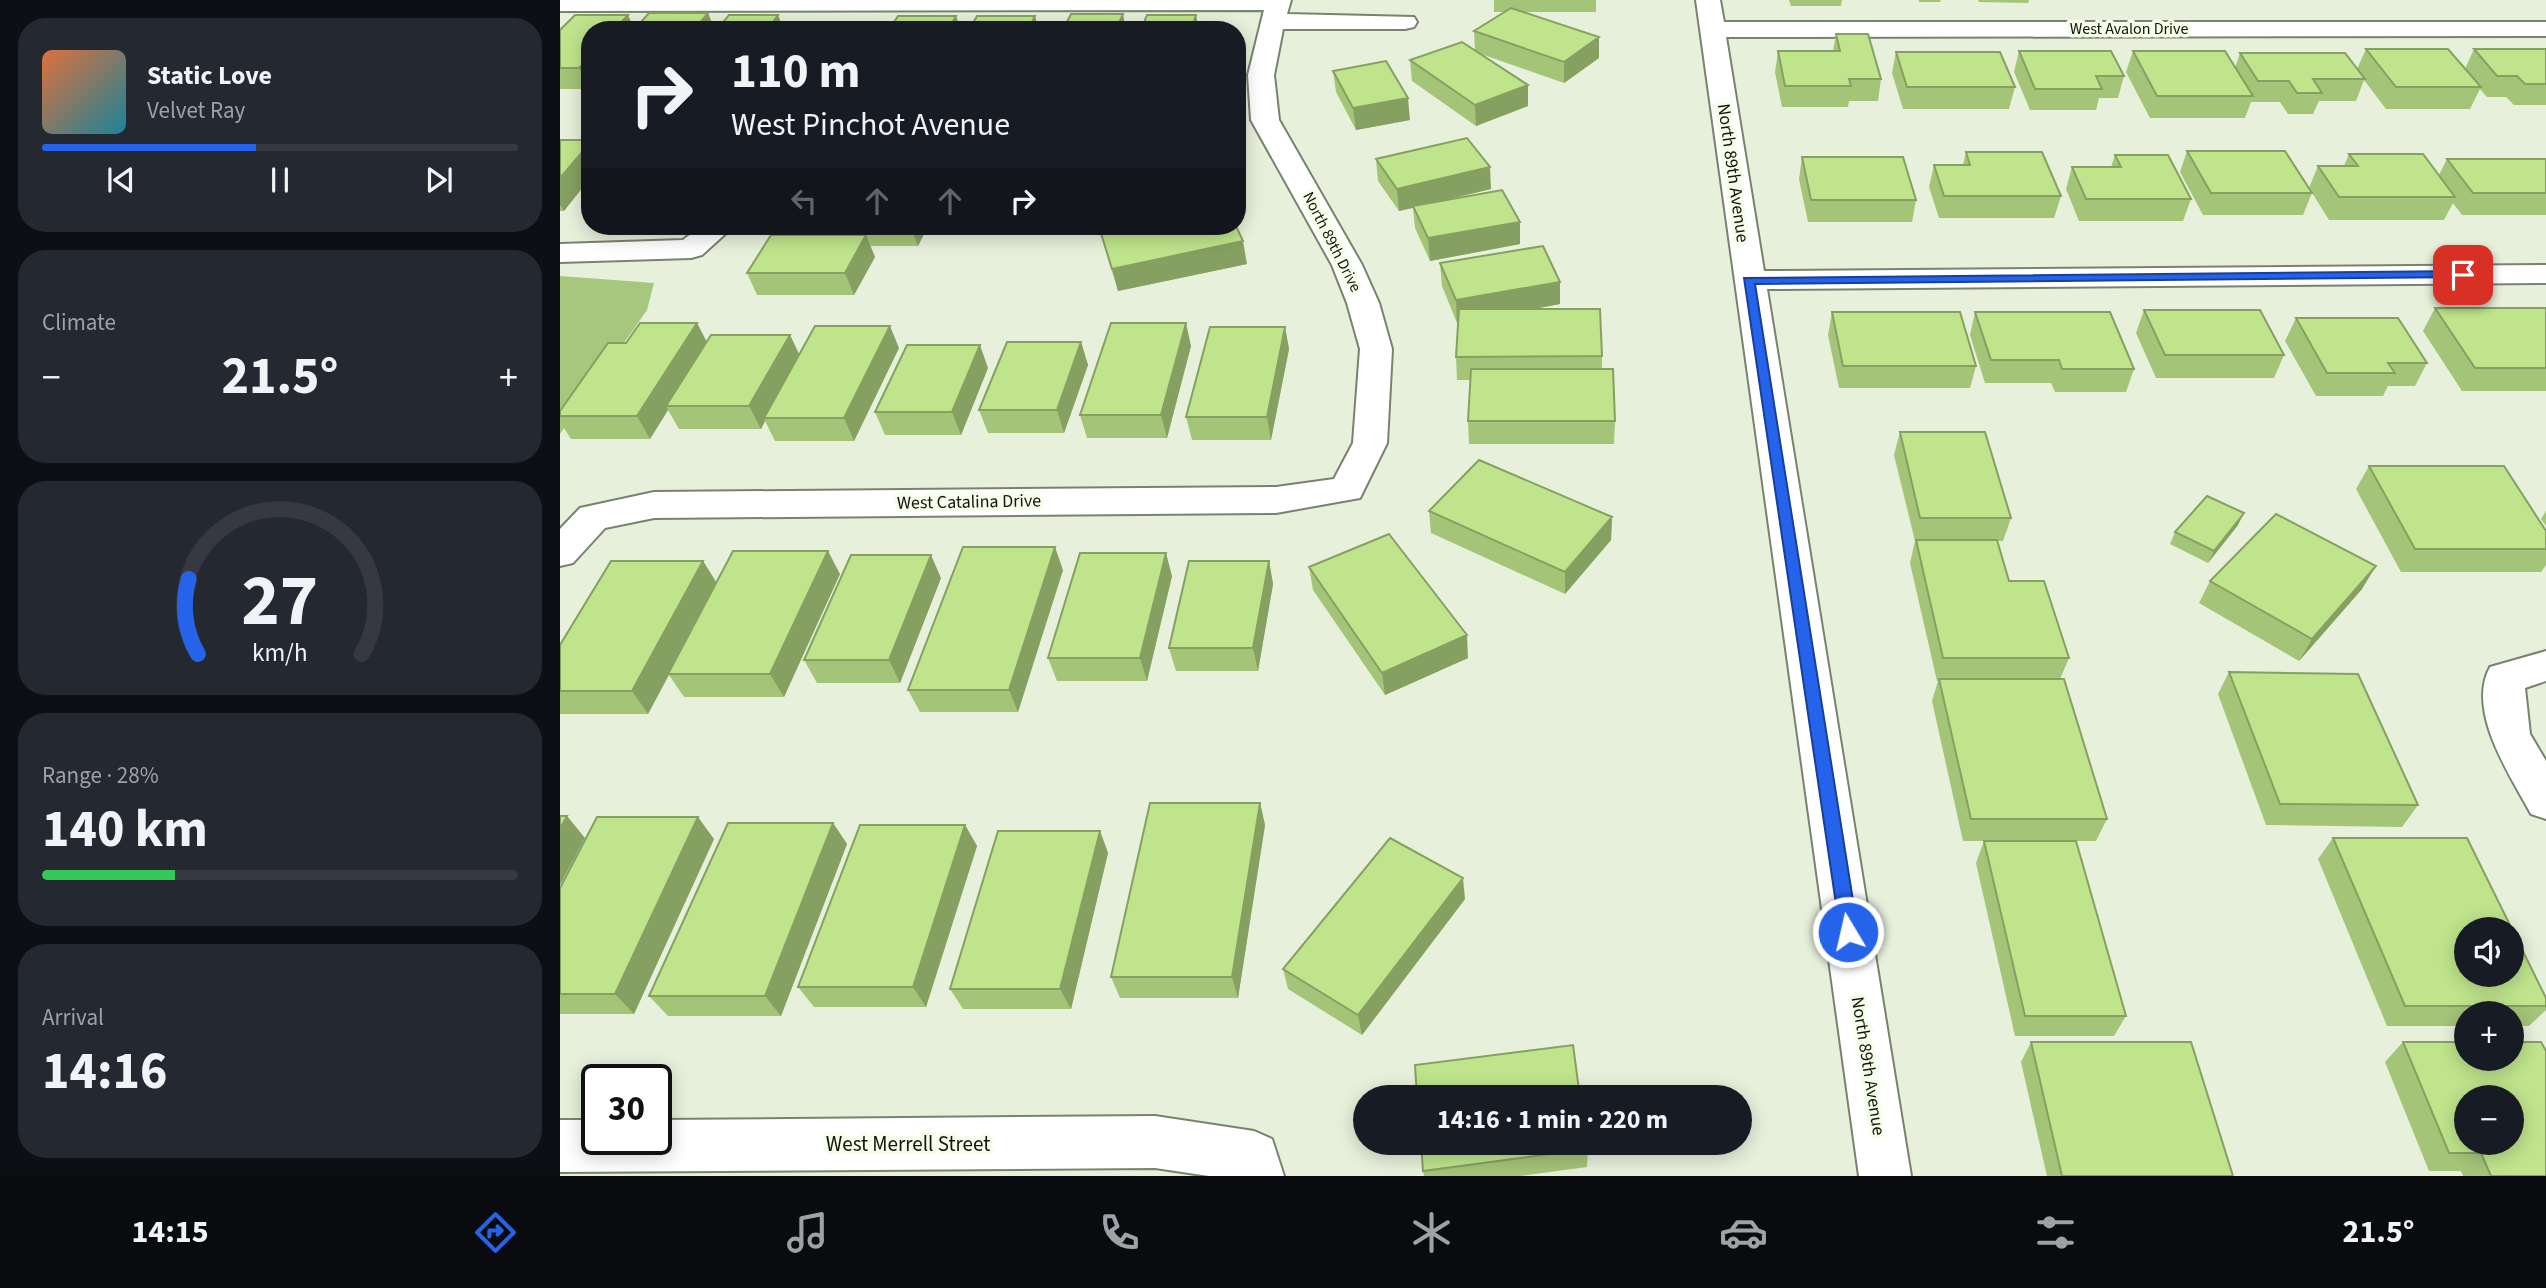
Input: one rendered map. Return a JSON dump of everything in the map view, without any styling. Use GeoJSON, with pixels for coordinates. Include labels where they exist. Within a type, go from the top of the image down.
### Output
{"type":"FeatureCollection","features":[{"type":"Feature","properties":{"kind":"street"},"geometry":{"type":"LineString","coordinates":[[560,4],[1277,8],[1405,22]]}},
{"type":"Feature","properties":{"kind":"street"},"geometry":{"type":"LineString","coordinates":[[861,21],[873,4]]}},
{"type":"Feature","properties":{"kind":"street","name":"North 89th Drive"},"geometry":{"type":"LineString","coordinates":[[1277,8],[1258,79],[1259,101],[1265,120],[1347,265],[1363,303],[1376,349],[1370,443],[1347,489]]}},
{"type":"Feature","properties":{"kind":"street","name":"West Avalon Drive"},"geometry":{"type":"LineString","coordinates":[[1710,15],[2546,29]]}},
{"type":"Feature","properties":{"kind":"street","name":"North 89th Avenue"},"geometry":{"type":"LineString","coordinates":[[1710,15],[1885,1176]]}},
{"type":"Feature","properties":{"kind":"street"},"geometry":{"type":"LineString","coordinates":[[560,253],[691,249],[708,235]]}},
{"type":"Feature","properties":{"kind":"street"},"geometry":{"type":"LineString","coordinates":[[1748,280],[2546,274]]}},
{"type":"Feature","properties":{"kind":"street","name":"West Catalina Drive"},"geometry":{"type":"LineString","coordinates":[[560,553],[593,517],[654,505],[1276,500],[1347,489]]}},
{"type":"Feature","properties":{"kind":"street"},"geometry":{"type":"LineString","coordinates":[[2546,666],[2504,678],[2509,735],[2546,802]]}},
{"type":"Feature","properties":{"kind":"street","name":"West Merrell Street"},"geometry":{"type":"LineString","coordinates":[[560,1146],[1155,1142],[1256,1166]]}},
{"type":"Feature","properties":{"kind":"green space"},"geometry":{"type":"Polygon","coordinates":[[[560,276],[654,283],[647,310],[560,434],[560,276]]]}},
{"type":"Feature","properties":{"kind":"building"},"geometry":{"type":"Polygon","coordinates":[[[1511,8],[1599,37],[1564,62],[1474,31],[1511,8]]]}},
{"type":"Feature","properties":{"kind":"building"},"geometry":{"type":"Polygon","coordinates":[[[649,13],[708,13],[701,21],[642,21],[649,13]]]}},
{"type":"Feature","properties":{"kind":"building"},"geometry":{"type":"Polygon","coordinates":[[[1071,14],[1123,14],[1120,21],[1068,21],[1071,14]]]}},
{"type":"Feature","properties":{"kind":"building"},"geometry":{"type":"Polygon","coordinates":[[[575,15],[628,15],[622,21],[581,21],[579,68],[560,68],[560,30],[575,15]]]}},
{"type":"Feature","properties":{"kind":"building"},"geometry":{"type":"Polygon","coordinates":[[[729,15],[778,15],[774,21],[724,21],[729,15]]]}},
{"type":"Feature","properties":{"kind":"building"},"geometry":{"type":"Polygon","coordinates":[[[1147,15],[1196,15],[1194,21],[1145,21],[1147,15]]]}},
{"type":"Feature","properties":{"kind":"building"},"geometry":{"type":"Polygon","coordinates":[[[898,16],[956,16],[953,21],[895,21],[898,16]]]}},
{"type":"Feature","properties":{"kind":"building"},"geometry":{"type":"Polygon","coordinates":[[[977,16],[1035,16],[1032,21],[974,21],[977,16]]]}},
{"type":"Feature","properties":{"kind":"building"},"geometry":{"type":"Polygon","coordinates":[[[1836,34],[1868,34],[1881,79],[1849,79],[1851,86],[1785,86],[1778,51],[1840,51],[1836,34]]]}},
{"type":"Feature","properties":{"kind":"building"},"geometry":{"type":"Polygon","coordinates":[[[1462,42],[1528,85],[1475,105],[1410,60],[1462,42]]]}},
{"type":"Feature","properties":{"kind":"building"},"geometry":{"type":"Polygon","coordinates":[[[2366,49],[2448,49],[2481,87],[2396,87],[2366,49]]]}},
{"type":"Feature","properties":{"kind":"building"},"geometry":{"type":"Polygon","coordinates":[[[2474,49],[2546,49],[2546,84],[2525,84],[2517,76],[2497,76],[2474,49]]]}},
{"type":"Feature","properties":{"kind":"building"},"geometry":{"type":"Polygon","coordinates":[[[2019,51],[2111,51],[2124,76],[2096,76],[2102,89],[2035,89],[2019,51]]]}},
{"type":"Feature","properties":{"kind":"building"},"geometry":{"type":"Polygon","coordinates":[[[2133,51],[2225,51],[2253,96],[2157,96],[2133,51]]]}},
{"type":"Feature","properties":{"kind":"building"},"geometry":{"type":"Polygon","coordinates":[[[1896,52],[2000,52],[2015,87],[1907,87],[1896,52]]]}},
{"type":"Feature","properties":{"kind":"building"},"geometry":{"type":"Polygon","coordinates":[[[2240,53],[2345,53],[2365,79],[2313,79],[2322,93],[2297,93],[2289,81],[2258,81],[2240,53]]]}},
{"type":"Feature","properties":{"kind":"building"},"geometry":{"type":"Polygon","coordinates":[[[1386,61],[1408,98],[1353,108],[1333,71],[1386,61]]]}},
{"type":"Feature","properties":{"kind":"building"},"geometry":{"type":"Polygon","coordinates":[[[1467,138],[1490,167],[1397,189],[1376,159],[1467,138]]]}},
{"type":"Feature","properties":{"kind":"building"},"geometry":{"type":"Polygon","coordinates":[[[560,140],[581,140],[581,154],[560,178],[560,140]]]}},
{"type":"Feature","properties":{"kind":"building"},"geometry":{"type":"Polygon","coordinates":[[[2187,151],[2285,151],[2312,193],[2211,193],[2187,151]]]}},
{"type":"Feature","properties":{"kind":"building"},"geometry":{"type":"Polygon","coordinates":[[[1966,152],[2042,152],[2061,196],[1944,196],[1934,165],[1970,165],[1966,152]]]}},
{"type":"Feature","properties":{"kind":"building"},"geometry":{"type":"Polygon","coordinates":[[[2349,154],[2423,154],[2455,197],[2339,197],[2318,166],[2358,166],[2349,154]]]}},
{"type":"Feature","properties":{"kind":"building"},"geometry":{"type":"Polygon","coordinates":[[[2115,155],[2168,155],[2191,199],[2086,199],[2072,167],[2121,167],[2115,155]]]}},
{"type":"Feature","properties":{"kind":"building"},"geometry":{"type":"Polygon","coordinates":[[[1802,157],[1903,157],[1916,200],[1811,200],[1802,157]]]}},
{"type":"Feature","properties":{"kind":"building"},"geometry":{"type":"Polygon","coordinates":[[[2447,159],[2546,159],[2546,193],[2473,193],[2447,159]]]}},
{"type":"Feature","properties":{"kind":"building"},"geometry":{"type":"Polygon","coordinates":[[[1502,190],[1520,222],[1428,238],[1413,206],[1502,190]]]}},
{"type":"Feature","properties":{"kind":"building"},"geometry":{"type":"Polygon","coordinates":[[[771,235],[866,235],[845,273],[747,273],[771,235]]]}},
{"type":"Feature","properties":{"kind":"building"},"geometry":{"type":"Polygon","coordinates":[[[1102,235],[1240,235],[1243,241],[1112,269],[1102,235]]]}},
{"type":"Feature","properties":{"kind":"building"},"geometry":{"type":"Polygon","coordinates":[[[1543,246],[1560,282],[1456,300],[1440,263],[1543,246]]]}},
{"type":"Feature","properties":{"kind":"building"},"geometry":{"type":"Polygon","coordinates":[[[2435,308],[2546,308],[2546,368],[2475,368],[2435,308]]]}},
{"type":"Feature","properties":{"kind":"building"},"geometry":{"type":"Polygon","coordinates":[[[1459,309],[1600,309],[1602,356],[1456,357],[1459,309]]]}},
{"type":"Feature","properties":{"kind":"building"},"geometry":{"type":"Polygon","coordinates":[[[2144,310],[2260,310],[2284,355],[2165,355],[2144,310]]]}},
{"type":"Feature","properties":{"kind":"building"},"geometry":{"type":"Polygon","coordinates":[[[1832,312],[1960,312],[1976,366],[1843,366],[1832,312]]]}},
{"type":"Feature","properties":{"kind":"building"},"geometry":{"type":"Polygon","coordinates":[[[1975,312],[2110,312],[2134,369],[2062,369],[2059,360],[1991,360],[1975,312]]]}},
{"type":"Feature","properties":{"kind":"building"},"geometry":{"type":"Polygon","coordinates":[[[2296,318],[2398,318],[2427,363],[2388,363],[2395,373],[2327,373],[2296,318]]]}},
{"type":"Feature","properties":{"kind":"building"},"geometry":{"type":"Polygon","coordinates":[[[640,323],[697,323],[637,416],[560,416],[560,411],[608,343],[626,343],[640,323]]]}},
{"type":"Feature","properties":{"kind":"building"},"geometry":{"type":"Polygon","coordinates":[[[1111,323],[1186,323],[1161,415],[1080,415],[1111,323]]]}},
{"type":"Feature","properties":{"kind":"building"},"geometry":{"type":"Polygon","coordinates":[[[815,326],[890,326],[844,418],[764,418],[815,326]]]}},
{"type":"Feature","properties":{"kind":"building"},"geometry":{"type":"Polygon","coordinates":[[[1210,327],[1285,327],[1267,417],[1186,417],[1210,327]]]}},
{"type":"Feature","properties":{"kind":"building"},"geometry":{"type":"Polygon","coordinates":[[[711,335],[790,335],[749,406],[666,406],[711,335]]]}},
{"type":"Feature","properties":{"kind":"building"},"geometry":{"type":"Polygon","coordinates":[[[1007,342],[1081,342],[1057,410],[979,410],[1007,342]]]}},
{"type":"Feature","properties":{"kind":"building"},"geometry":{"type":"Polygon","coordinates":[[[907,345],[980,345],[952,412],[875,412],[907,345]]]}},
{"type":"Feature","properties":{"kind":"building"},"geometry":{"type":"Polygon","coordinates":[[[1471,369],[1613,369],[1615,421],[1468,421],[1471,369]]]}},
{"type":"Feature","properties":{"kind":"building"},"geometry":{"type":"Polygon","coordinates":[[[1900,432],[1985,432],[2011,518],[1920,518],[1900,432]]]}},
{"type":"Feature","properties":{"kind":"building"},"geometry":{"type":"Polygon","coordinates":[[[1479,460],[1612,517],[1565,572],[1429,511],[1479,460]]]}},
{"type":"Feature","properties":{"kind":"building"},"geometry":{"type":"Polygon","coordinates":[[[2369,466],[2504,466],[2546,531],[2546,549],[2415,549],[2369,466]]]}},
{"type":"Feature","properties":{"kind":"building"},"geometry":{"type":"Polygon","coordinates":[[[2207,496],[2244,513],[2214,551],[2175,532],[2207,496]]]}},
{"type":"Feature","properties":{"kind":"building"},"geometry":{"type":"Polygon","coordinates":[[[2276,514],[2376,566],[2312,639],[2210,581],[2276,514]]]}},
{"type":"Feature","properties":{"kind":"building"},"geometry":{"type":"Polygon","coordinates":[[[1389,534],[1467,635],[1382,673],[1309,567],[1389,534]]]}},
{"type":"Feature","properties":{"kind":"building"},"geometry":{"type":"Polygon","coordinates":[[[1916,540],[1997,540],[2009,581],[2044,581],[2069,658],[1943,658],[1916,540]]]}},
{"type":"Feature","properties":{"kind":"building"},"geometry":{"type":"Polygon","coordinates":[[[963,547],[1055,547],[1009,690],[908,690],[963,547]]]}},
{"type":"Feature","properties":{"kind":"building"},"geometry":{"type":"Polygon","coordinates":[[[733,551],[828,551],[770,674],[668,674],[733,551]]]}},
{"type":"Feature","properties":{"kind":"building"},"geometry":{"type":"Polygon","coordinates":[[[1080,553],[1166,553],[1140,658],[1048,658],[1080,553]]]}},
{"type":"Feature","properties":{"kind":"building"},"geometry":{"type":"Polygon","coordinates":[[[851,555],[931,555],[889,660],[804,660],[851,555]]]}},
{"type":"Feature","properties":{"kind":"building"},"geometry":{"type":"Polygon","coordinates":[[[611,561],[703,561],[632,691],[560,691],[560,645],[611,561]]]}},
{"type":"Feature","properties":{"kind":"building"},"geometry":{"type":"Polygon","coordinates":[[[1189,561],[1269,561],[1253,648],[1169,648],[1189,561]]]}},
{"type":"Feature","properties":{"kind":"building"},"geometry":{"type":"Polygon","coordinates":[[[2229,672],[2358,674],[2418,805],[2280,804],[2229,672]]]}},
{"type":"Feature","properties":{"kind":"building"},"geometry":{"type":"Polygon","coordinates":[[[1939,679],[2064,679],[2107,819],[1971,819],[1939,679]]]}},
{"type":"Feature","properties":{"kind":"building"},"geometry":{"type":"Polygon","coordinates":[[[1150,803],[1260,803],[1232,977],[1111,977],[1150,803]]]}},
{"type":"Feature","properties":{"kind":"building"},"geometry":{"type":"Polygon","coordinates":[[[560,816],[567,816],[560,829],[560,816]]]}},
{"type":"Feature","properties":{"kind":"building"},"geometry":{"type":"Polygon","coordinates":[[[597,817],[698,817],[615,994],[560,994],[560,888],[597,817]]]}},
{"type":"Feature","properties":{"kind":"building"},"geometry":{"type":"Polygon","coordinates":[[[728,823],[833,823],[765,996],[649,996],[728,823]]]}},
{"type":"Feature","properties":{"kind":"building"},"geometry":{"type":"Polygon","coordinates":[[[860,825],[965,825],[913,987],[798,987],[860,825]]]}},
{"type":"Feature","properties":{"kind":"building"},"geometry":{"type":"Polygon","coordinates":[[[998,831],[1100,831],[1060,989],[950,989],[998,831]]]}},
{"type":"Feature","properties":{"kind":"building"},"geometry":{"type":"Polygon","coordinates":[[[1390,838],[1463,878],[1358,1015],[1283,969],[1390,838]]]}},
{"type":"Feature","properties":{"kind":"building"},"geometry":{"type":"Polygon","coordinates":[[[2333,838],[2467,838],[2506,917],[2454,917],[2454,987],[2524,987],[2524,953],[2546,998],[2546,1006],[2524,1006],[2524,1001],[2454,1001],[2454,1006],[2405,1006],[2333,838]]]}},
{"type":"Feature","properties":{"kind":"building"},"geometry":{"type":"Polygon","coordinates":[[[1984,841],[2076,841],[2126,1016],[2025,1016],[1984,841]]]}},
{"type":"Feature","properties":{"kind":"building"},"geometry":{"type":"Polygon","coordinates":[[[2031,1042],[2191,1042],[2233,1176],[2062,1176],[2031,1042]]]}},
{"type":"Feature","properties":{"kind":"building"},"geometry":{"type":"Polygon","coordinates":[[[2403,1042],[2454,1042],[2454,1071],[2524,1071],[2524,1042],[2541,1042],[2546,1051],[2546,1176],[2491,1176],[2482,1155],[2524,1155],[2524,1085],[2454,1085],[2454,1153],[2449,1153],[2403,1042]]]}},
{"type":"Feature","properties":{"kind":"building"},"geometry":{"type":"Polygon","coordinates":[[[1573,1045],[1578,1085],[1416,1085],[1415,1065],[1573,1045]]]}},
{"type":"Feature","properties":{"kind":"building"},"geometry":{"type":"Polygon","coordinates":[[[1422,1155],[1543,1155],[1423,1171],[1422,1155]]]}},
{"type":"Feature","properties":{"kind":"route"},"geometry":{"type":"LineString","coordinates":[[1848,932],[1748,280],[2463,275]]}}]}
